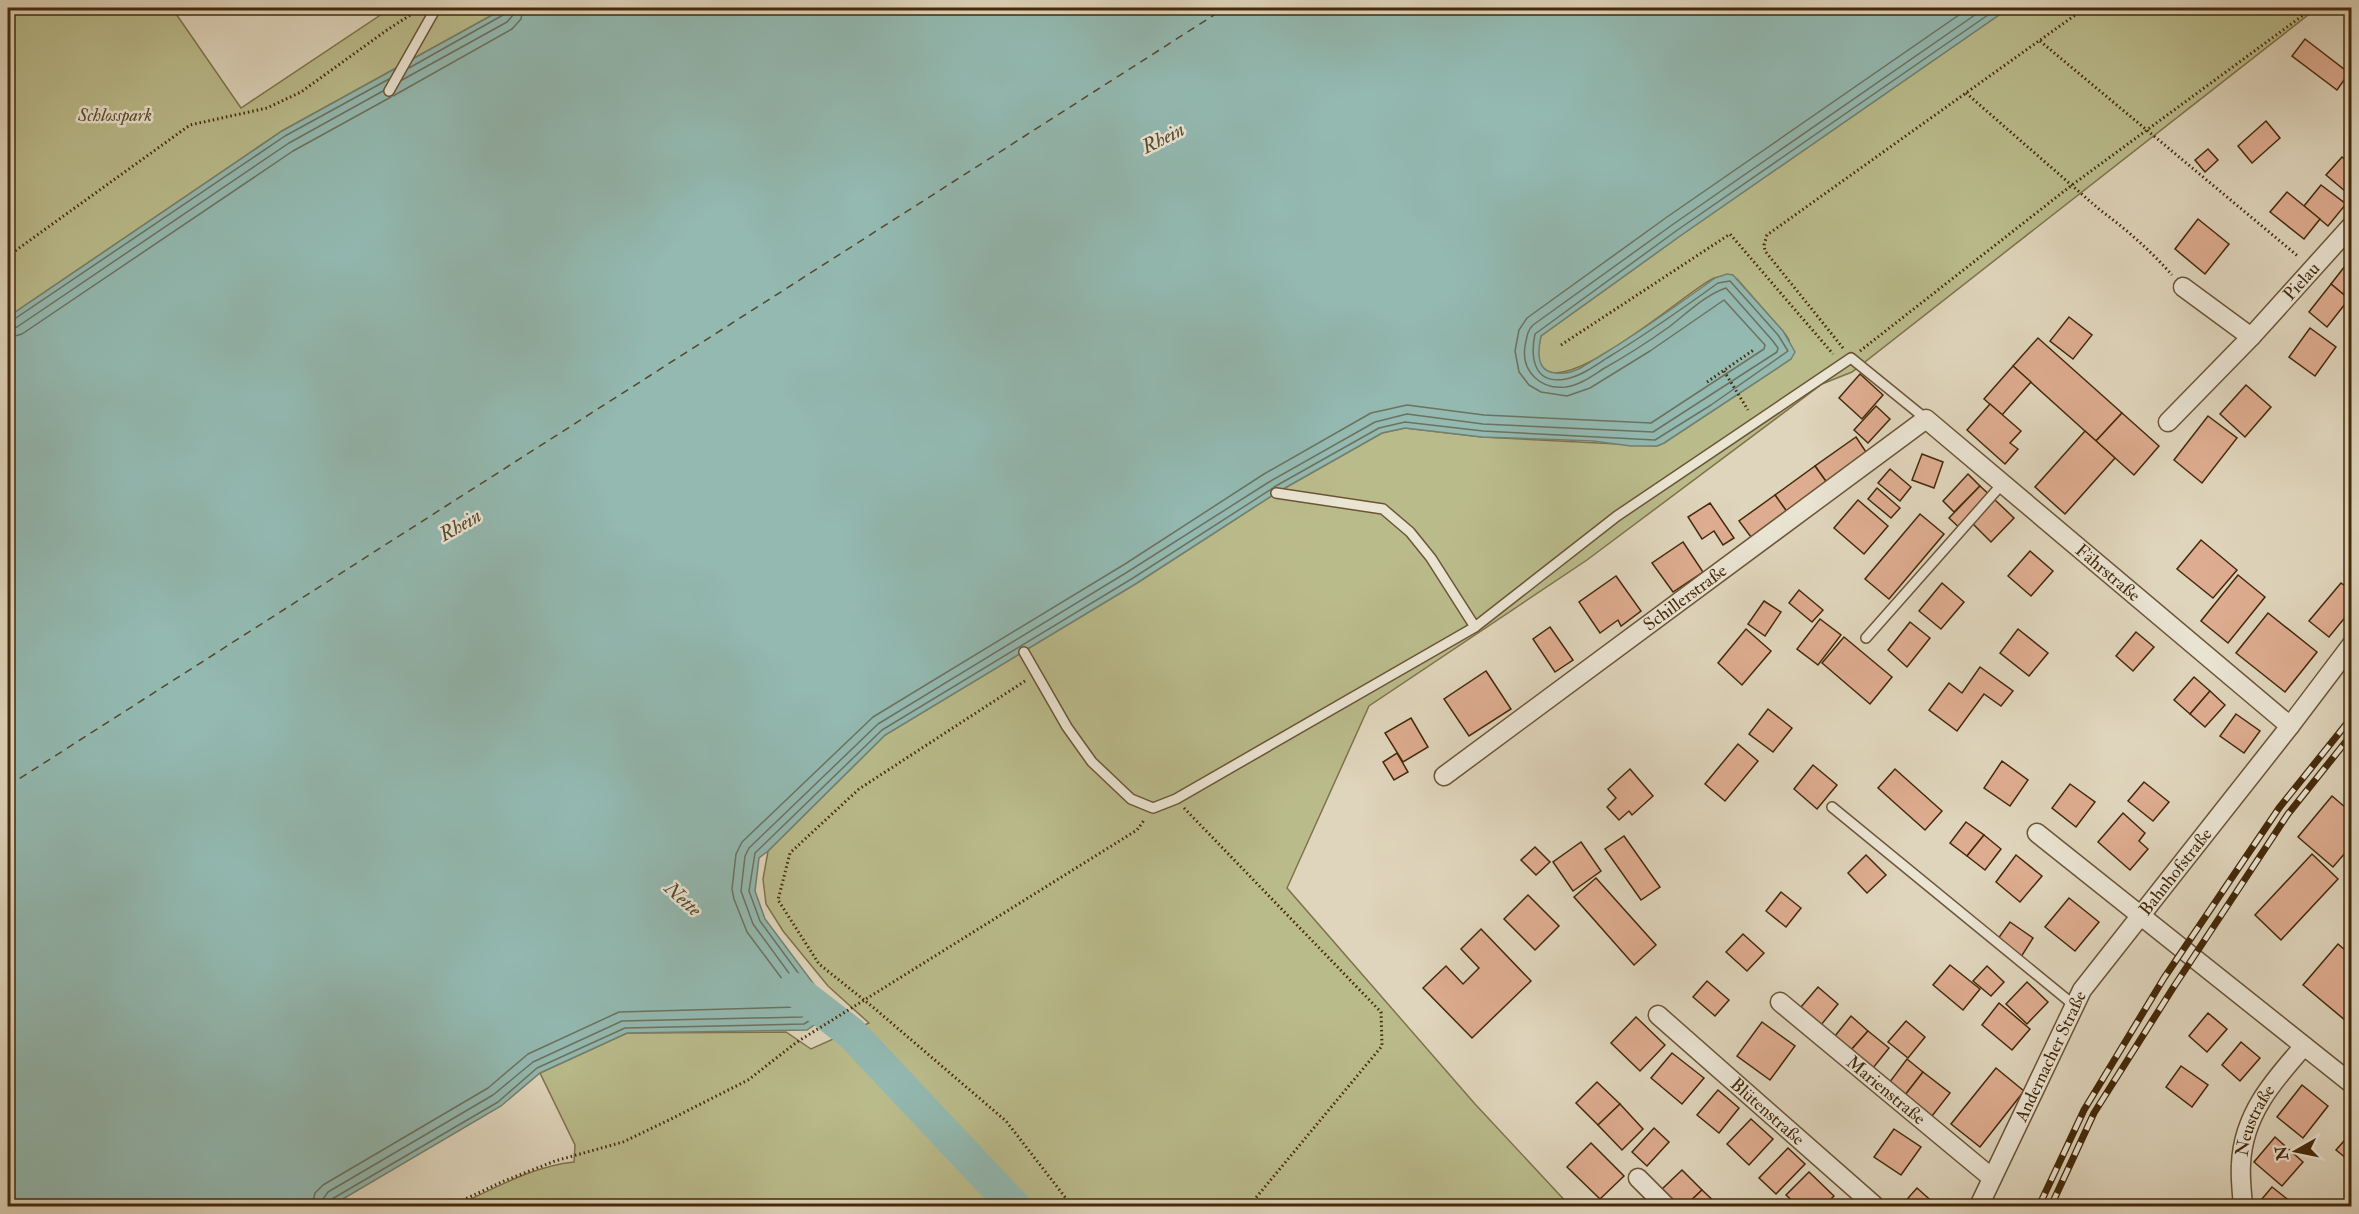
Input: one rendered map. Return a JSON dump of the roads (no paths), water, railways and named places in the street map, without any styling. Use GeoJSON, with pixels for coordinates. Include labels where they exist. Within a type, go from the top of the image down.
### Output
{"type":"FeatureCollection","features":[{"type":"Feature","properties":{"kind":"street","name":"Pielau"},"geometry":{"type":"LineString","coordinates":[[2168,422],[2252,337],[2352,225]]}},
{"type":"Feature","properties":{"kind":"street"},"geometry":{"type":"LineString","coordinates":[[2183,287],[2252,337]]}},
{"type":"Feature","properties":{"kind":"street","name":"Fährstraße"},"geometry":{"type":"LineString","coordinates":[[1926,419],[2290,726]]}},
{"type":"Feature","properties":{"kind":"street","name":"Schillerstraße"},"geometry":{"type":"LineString","coordinates":[[1444,776],[1926,419]]}},
{"type":"Feature","properties":{"kind":"street","name":"Bahnhofstraße"},"geometry":{"type":"LineString","coordinates":[[2352,644],[2141,916],[2352,1084]]}},
{"type":"Feature","properties":{"kind":"street"},"geometry":{"type":"LineString","coordinates":[[2037,833],[2141,916]]}},
{"type":"Feature","properties":{"kind":"street","name":"Andernacher Straße"},"geometry":{"type":"LineString","coordinates":[[1979,1206],[2082,990],[2141,916]]}},
{"type":"Feature","properties":{"kind":"street","name":"Marienstraße"},"geometry":{"type":"LineString","coordinates":[[1780,1002],[1992,1178]]}},
{"type":"Feature","properties":{"kind":"street","name":"Blütenstraße"},"geometry":{"type":"LineString","coordinates":[[1658,1015],[1875,1206]]}},
{"type":"Feature","properties":{"kind":"street","name":"Neustraße"},"geometry":{"type":"LineString","coordinates":[[2243,1206],[2241,1163],[2248,1127],[2259,1102],[2304,1046]]}},
{"type":"Feature","properties":{"kind":"street"},"geometry":{"type":"LineString","coordinates":[[1638,1178],[1666,1206]]}},
{"type":"Feature","properties":{"kind":"lane"},"geometry":{"type":"LineString","coordinates":[[389,91],[436,8]]}},
{"type":"Feature","properties":{"kind":"lane"},"geometry":{"type":"LineString","coordinates":[[1024,652],[1067,727],[1092,762],[1131,799],[1153,808],[1176,799],[1475,627],[1617,516],[1851,358],[1926,419]]}},
{"type":"Feature","properties":{"kind":"lane"},"geometry":{"type":"LineString","coordinates":[[1866,638],[2003,483]]}},
{"type":"Feature","properties":{"kind":"lane"},"geometry":{"type":"LineString","coordinates":[[1276,493],[1383,509],[1410,532],[1431,558],[1475,627]]}},
{"type":"Feature","properties":{"kind":"lane"},"geometry":{"type":"LineString","coordinates":[[1832,807],[2075,1006]]}},
{"type":"Feature","properties":{"kind":"water","name":"Rhein"},"geometry":{"type":"Polygon","coordinates":[[[505,8],[2009,8],[1680,236],[1541,336],[1539,357],[1543,368],[1555,373],[1575,370],[1633,335],[1715,278],[1727,274],[1733,275],[1783,331],[1795,352],[1791,359],[1664,443],[1657,446],[1631,446],[1593,441],[1482,437],[1405,428],[1382,433],[1276,493],[1137,583],[885,735],[759,858],[755,891],[765,919],[834,1011],[807,1030],[627,1033],[540,1073],[501,1106],[331,1206],[8,1206],[8,317],[282,131],[505,8]]]}},
{"type":"Feature","properties":{"kind":"waterway","name":"Nette"},"geometry":{"type":"LineString","coordinates":[[794,989],[851,1033],[1014,1206]]}},
{"type":"Feature","properties":{"kind":"railway"},"geometry":{"type":"LineString","coordinates":[[2039,1206],[2084,1110],[2164,978],[2279,808],[2352,717]]}},
{"type":"Feature","properties":{"kind":"railway"},"geometry":{"type":"LineString","coordinates":[[2051,1206],[2094,1113],[2173,988],[2288,814],[2352,734]]}},
{"type":"Feature","properties":{"kind":"park label","name":"Schlosspark"},"geometry":{"type":"Point","coordinates":[115,115]}}]}
